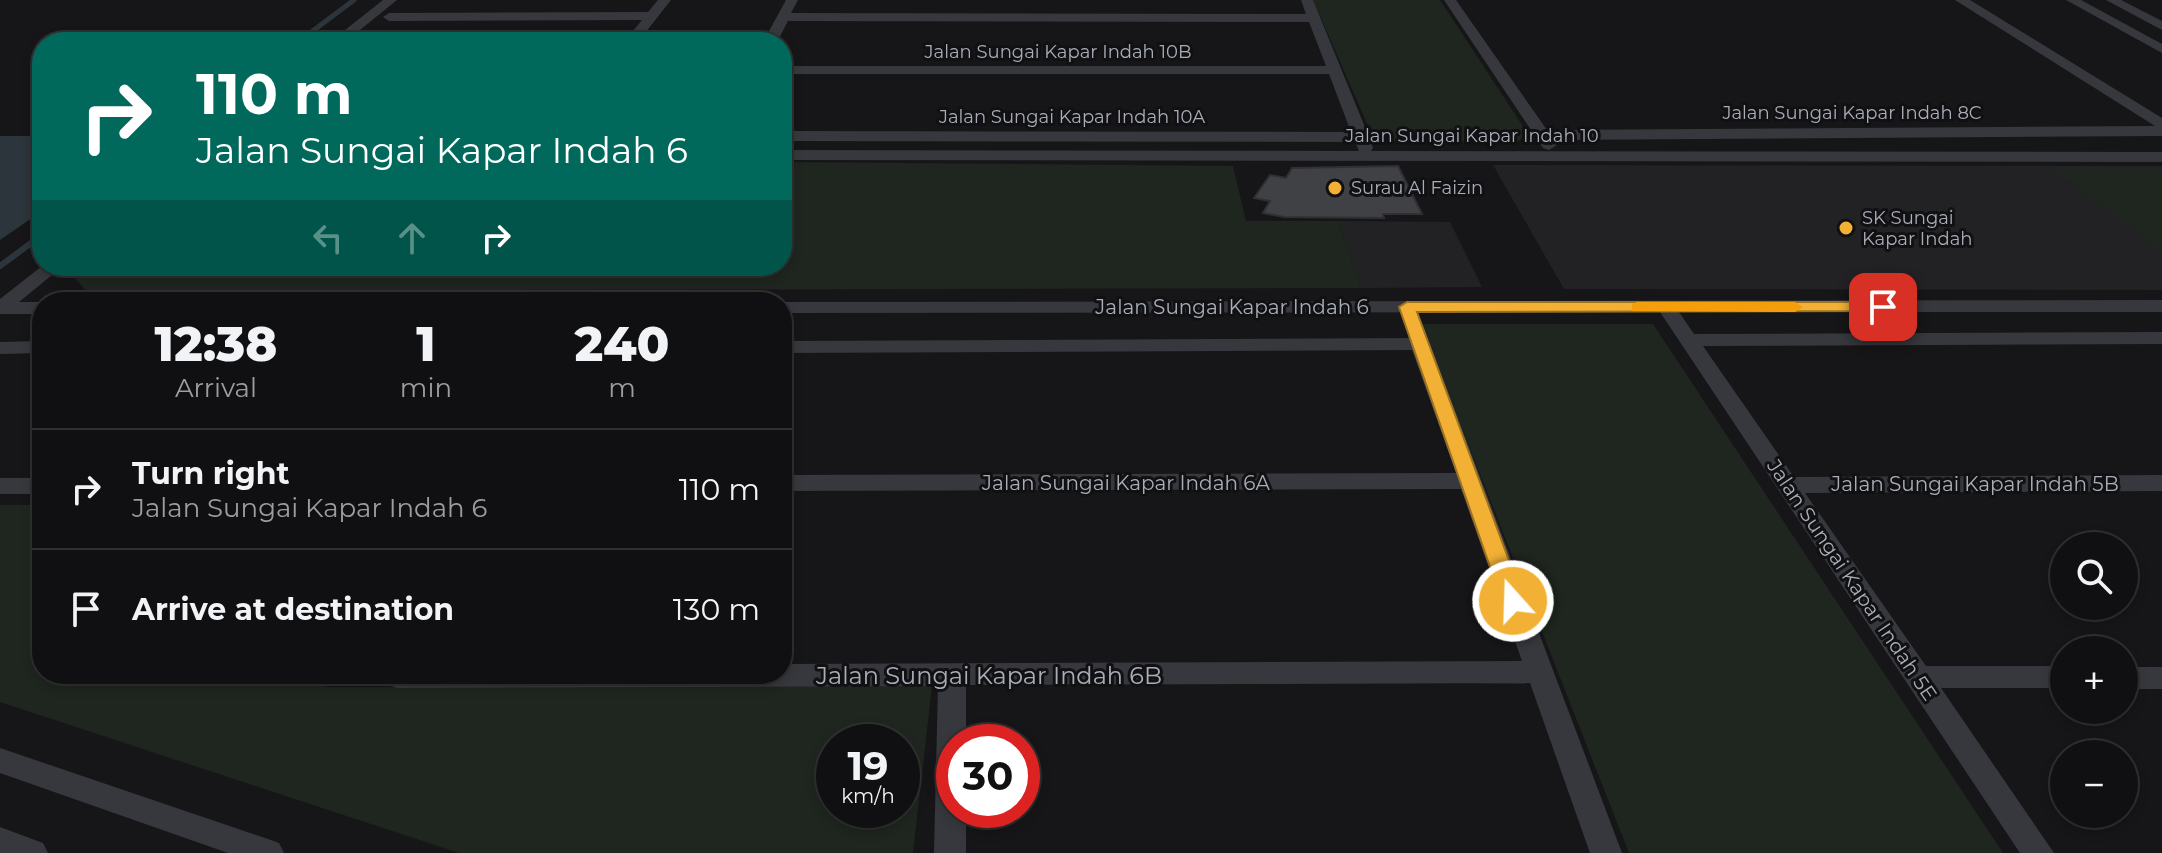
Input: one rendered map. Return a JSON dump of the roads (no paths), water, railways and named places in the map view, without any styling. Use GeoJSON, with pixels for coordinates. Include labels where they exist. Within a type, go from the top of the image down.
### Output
{"type":"FeatureCollection","features":[{"type":"Feature","properties":{"kind":"street"},"geometry":{"type":"LineString","coordinates":[[350,32],[391,0]]}},
{"type":"Feature","properties":{"kind":"street"},"geometry":{"type":"LineString","coordinates":[[371,32],[409,0]]}},
{"type":"Feature","properties":{"kind":"street"},"geometry":{"type":"LineString","coordinates":[[639,32],[665,0]]}},
{"type":"Feature","properties":{"kind":"street"},"geometry":{"type":"LineString","coordinates":[[775,32],[792,0]]}},
{"type":"Feature","properties":{"kind":"street"},"geometry":{"type":"LineString","coordinates":[[1307,0],[1369,156]]}},
{"type":"Feature","properties":{"kind":"street"},"geometry":{"type":"LineString","coordinates":[[1450,0],[1556,156]]}},
{"type":"Feature","properties":{"kind":"street"},"geometry":{"type":"LineString","coordinates":[[1961,0],[2162,124]]}},
{"type":"Feature","properties":{"kind":"street"},"geometry":{"type":"LineString","coordinates":[[2072,0],[2162,49]]}},
{"type":"Feature","properties":{"kind":"street"},"geometry":{"type":"LineString","coordinates":[[2112,0],[2162,26]]}},
{"type":"Feature","properties":{"kind":"street"},"geometry":{"type":"LineString","coordinates":[[389,17],[652,16]]}},
{"type":"Feature","properties":{"kind":"street"},"geometry":{"type":"LineString","coordinates":[[783,17],[1314,18]]}},
{"type":"Feature","properties":{"kind":"street","name":"Jalan Sungai Kapar Indah 10B"},"geometry":{"type":"LineString","coordinates":[[792,70],[1335,70]]}},
{"type":"Feature","properties":{"kind":"street","name":"Jalan Sungai Kapar Indah 8C"},"geometry":{"type":"LineString","coordinates":[[1542,135],[2162,131]]}},
{"type":"Feature","properties":{"kind":"street","name":"Jalan Sungai Kapar Indah 10A"},"geometry":{"type":"LineString","coordinates":[[792,136],[1361,137]]}},
{"type":"Feature","properties":{"kind":"street","name":"Jalan Sungai Kapar Indah 10"},"geometry":{"type":"LineString","coordinates":[[792,155],[2162,157]]}},
{"type":"Feature","properties":{"kind":"street"},"geometry":{"type":"LineString","coordinates":[[0,308],[41,276]]}},
{"type":"Feature","properties":{"kind":"street","name":"Jalan Sungai Kapar Indah 6"},"geometry":{"type":"LineString","coordinates":[[792,307],[2162,306]]}},
{"type":"Feature","properties":{"kind":"street"},"geometry":{"type":"LineString","coordinates":[[1407,307],[1606,853]]}},
{"type":"Feature","properties":{"kind":"street","name":"Jalan Sungai Kapar Indah 5E"},"geometry":{"type":"LineString","coordinates":[[1666,307],[2038,853]]}},
{"type":"Feature","properties":{"kind":"street"},"geometry":{"type":"LineString","coordinates":[[0,308],[32,308]]}},
{"type":"Feature","properties":{"kind":"street"},"geometry":{"type":"LineString","coordinates":[[1689,340],[2162,338]]}},
{"type":"Feature","properties":{"kind":"street","name":"Jalan Sungai Kapar Indah 6"},"geometry":{"type":"LineString","coordinates":[[792,347],[1420,344]]}},
{"type":"Feature","properties":{"kind":"street"},"geometry":{"type":"LineString","coordinates":[[0,348],[32,347]]}},
{"type":"Feature","properties":{"kind":"street","name":"Jalan Sungai Kapar Indah 6A"},"geometry":{"type":"LineString","coordinates":[[792,483],[1469,481]]}},
{"type":"Feature","properties":{"kind":"street","name":"Jalan Sungai Kapar Indah 5B"},"geometry":{"type":"LineString","coordinates":[[1788,485],[2162,483]]}},
{"type":"Feature","properties":{"kind":"street"},"geometry":{"type":"LineString","coordinates":[[0,486],[32,486]]}},
{"type":"Feature","properties":{"kind":"street","name":"Jalan Sungai Kapar Indah 6B"},"geometry":{"type":"LineString","coordinates":[[792,676],[1540,672]]}},
{"type":"Feature","properties":{"kind":"street"},"geometry":{"type":"LineString","coordinates":[[950,853],[952,675]]}},
{"type":"Feature","properties":{"kind":"street"},"geometry":{"type":"LineString","coordinates":[[1918,677],[2050,677]]}},
{"type":"Feature","properties":{"kind":"street"},"geometry":{"type":"LineString","coordinates":[[2138,678],[2162,678]]}},
{"type":"Feature","properties":{"kind":"street"},"geometry":{"type":"LineString","coordinates":[[0,760],[268,853]]}},
{"type":"Feature","properties":{"kind":"street"},"geometry":{"type":"LineString","coordinates":[[0,841],[32,853]]}},
{"type":"Feature","properties":{"kind":"waterway"},"geometry":{"type":"LineString","coordinates":[[311,32],[354,0]]}},
{"type":"Feature","properties":{"kind":"waterway"},"geometry":{"type":"LineString","coordinates":[[0,266],[32,242]]}},
{"type":"Feature","properties":{"kind":"place","name":"Surau Al Faizin"},"geometry":{"type":"Point","coordinates":[1335,188]}},
{"type":"Feature","properties":{"kind":"place","name":"SK Sungai Kapar Indah"},"geometry":{"type":"Point","coordinates":[1846,228]}}]}
